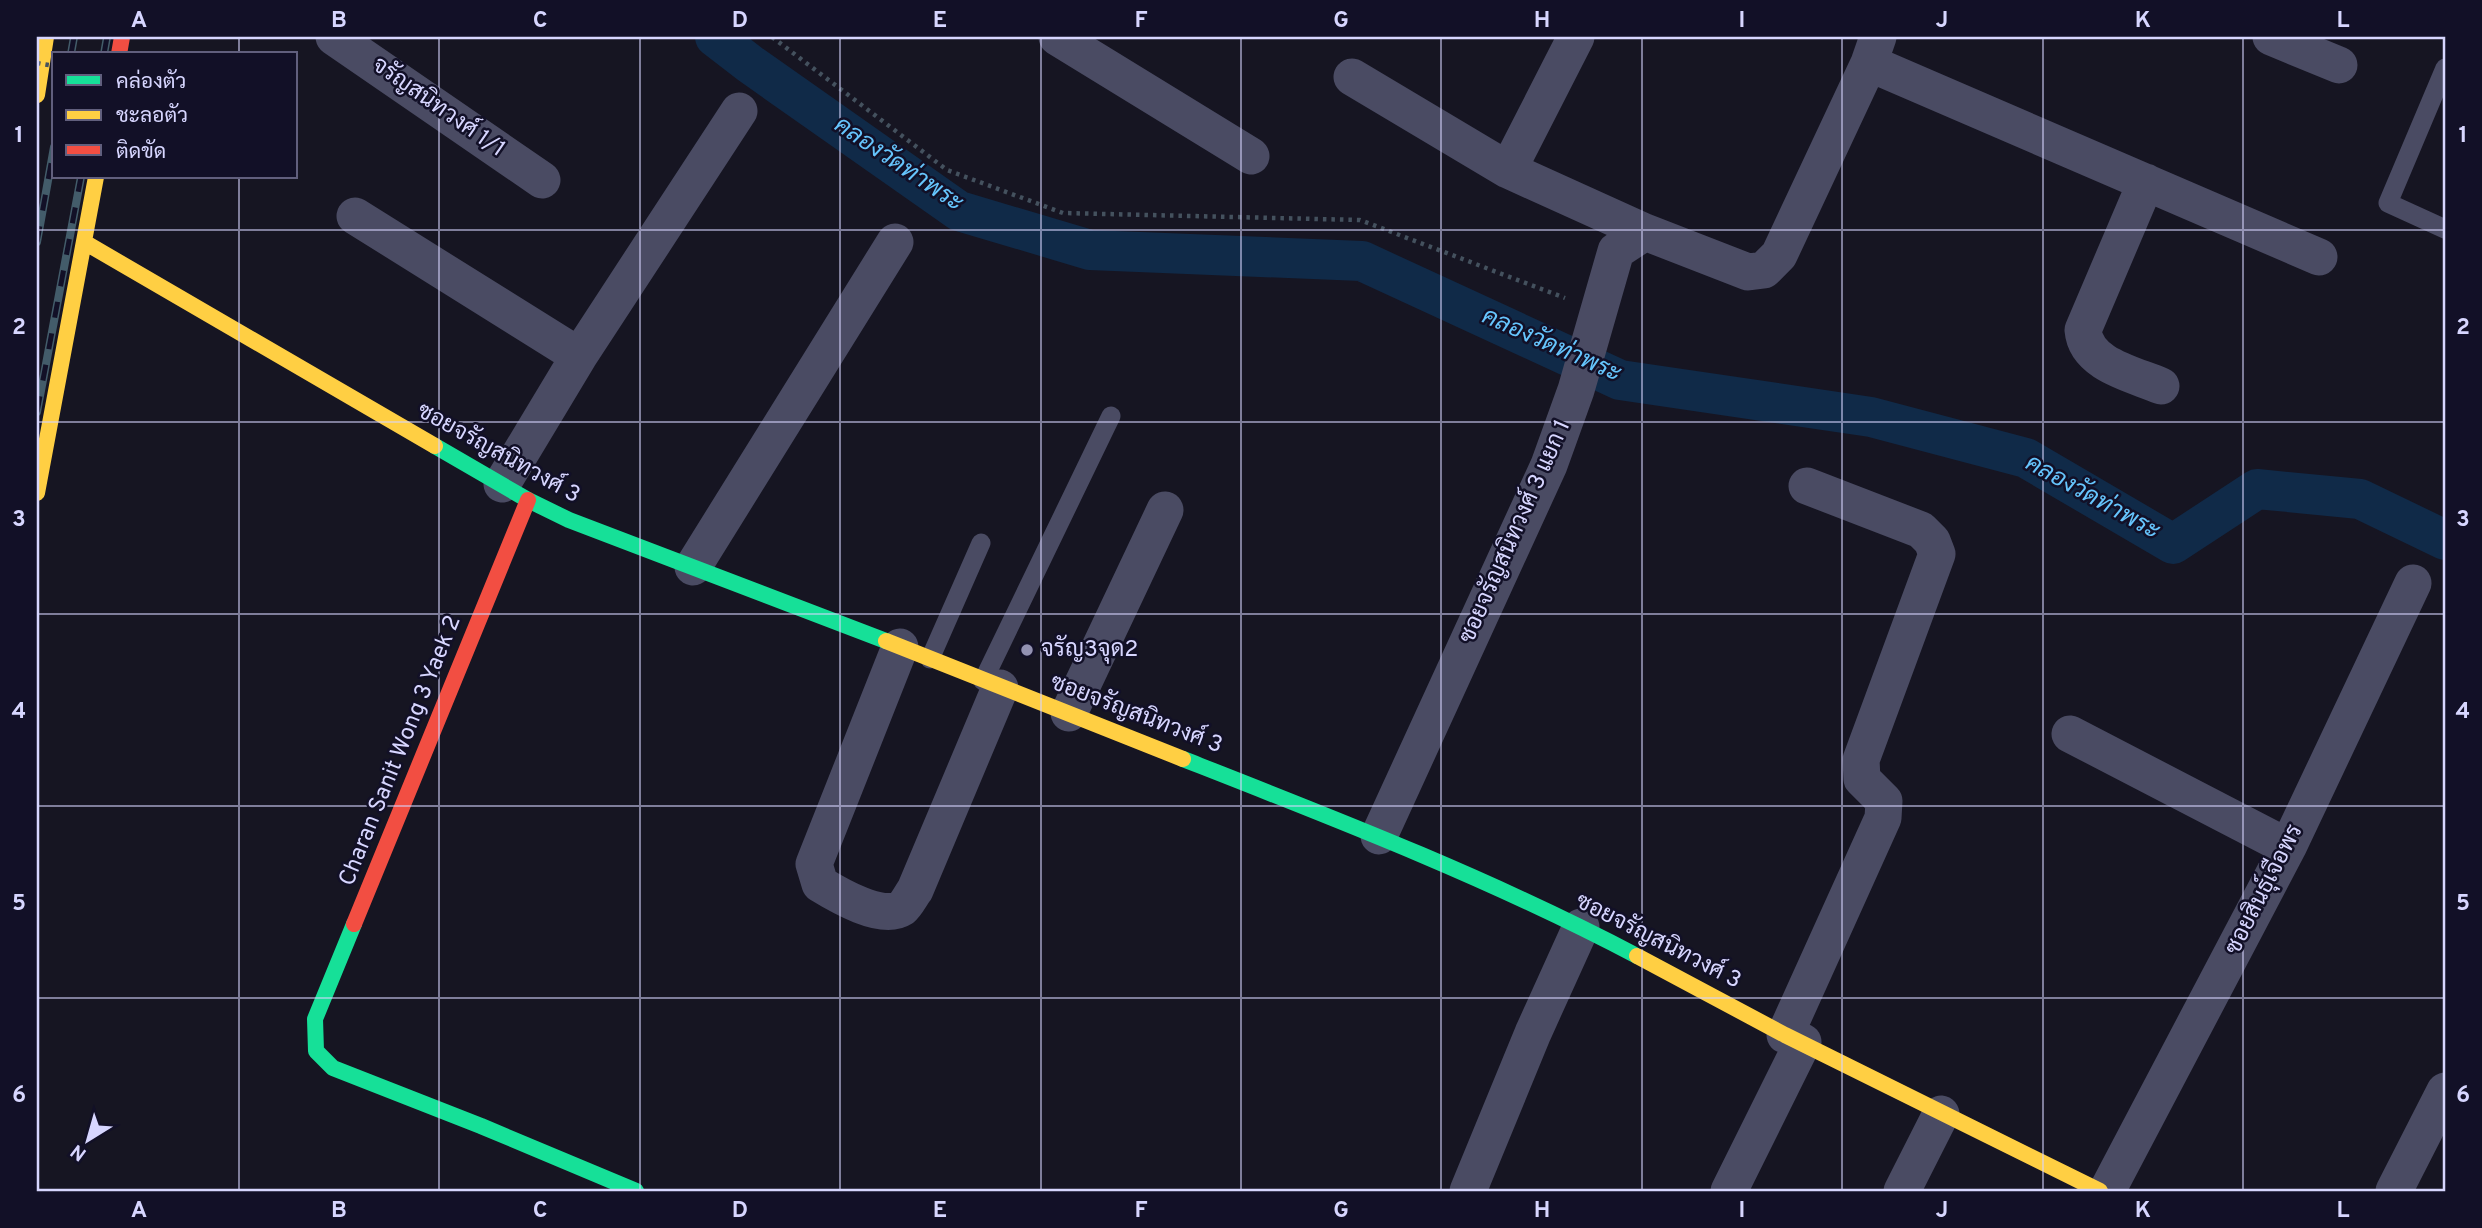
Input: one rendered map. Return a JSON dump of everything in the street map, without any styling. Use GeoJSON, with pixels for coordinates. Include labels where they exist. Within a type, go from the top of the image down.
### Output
{"type":"FeatureCollection","features":[{"type":"Feature","properties":{"kind":"street"},"geometry":{"type":"LineString","coordinates":[[37,95],[46,37]]}},
{"type":"Feature","properties":{"kind":"street","name":"จรัญสนิทวงศ์ 1/1"},"geometry":{"type":"LineString","coordinates":[[334,37],[542,180]]}},
{"type":"Feature","properties":{"kind":"street"},"geometry":{"type":"LineString","coordinates":[[1057,37],[1251,156]]}},
{"type":"Feature","properties":{"kind":"street"},"geometry":{"type":"LineString","coordinates":[[1508,170],[1576,37]]}},
{"type":"Feature","properties":{"kind":"street"},"geometry":{"type":"LineString","coordinates":[[2271,37],[2339,65]]}},
{"type":"Feature","properties":{"kind":"street"},"geometry":{"type":"LineString","coordinates":[[1352,77],[1508,170],[1645,232],[1748,272],[1764,270],[1779,255],[1873,50],[2146,182],[2319,257]]}},
{"type":"Feature","properties":{"kind":"street"},"geometry":{"type":"LineString","coordinates":[[515,492],[579,356],[739,111]]}},
{"type":"Feature","properties":{"kind":"street"},"geometry":{"type":"LineString","coordinates":[[37,493],[96,178]]}},
{"type":"Feature","properties":{"kind":"street"},"geometry":{"type":"LineString","coordinates":[[2146,182],[2084,330],[2084,343],[2091,353],[2102,361],[2161,386]]}},
{"type":"Feature","properties":{"kind":"street"},"geometry":{"type":"LineString","coordinates":[[355,216],[579,356]]}},
{"type":"Feature","properties":{"kind":"street","name":"ซอยจรัญสนิทวงศ์ 3 แยก 1"},"geometry":{"type":"LineString","coordinates":[[1379,836],[1549,465],[1576,390],[1616,251],[1645,232]]}},
{"type":"Feature","properties":{"kind":"street","name":"ซอยจรัญสนิทวงศ์ 3"},"geometry":{"type":"LineString","coordinates":[[84,242],[515,492],[569,520],[1379,836],[1581,926],[1794,1039],[2100,1191]]}},
{"type":"Feature","properties":{"kind":"street"},"geometry":{"type":"LineString","coordinates":[[693,567],[895,242]]}},
{"type":"Feature","properties":{"kind":"street"},"geometry":{"type":"LineString","coordinates":[[1729,1191],[1883,818],[1884,801],[1862,779],[1861,760],[1937,554],[1932,541],[1920,530],[1807,486]]}},
{"type":"Feature","properties":{"kind":"street","name":"Charan Sanit Wong 3 Yaek 2"},"geometry":{"type":"LineString","coordinates":[[515,492],[315,1019],[316,1051],[333,1069],[481,1126],[636,1191]]}},
{"type":"Feature","properties":{"kind":"street"},"geometry":{"type":"LineString","coordinates":[[1069,713],[1165,510]]}},
{"type":"Feature","properties":{"kind":"street","name":"ซอยสินธุ์เจือพร"},"geometry":{"type":"LineString","coordinates":[[2107,1191],[2288,847],[2413,583]]}},
{"type":"Feature","properties":{"kind":"street"},"geometry":{"type":"LineString","coordinates":[[915,653],[814,864],[820,884],[838,895],[884,913],[902,908],[915,890],[991,685]]}},
{"type":"Feature","properties":{"kind":"street"},"geometry":{"type":"LineString","coordinates":[[2070,734],[2288,847]]}},
{"type":"Feature","properties":{"kind":"street"},"geometry":{"type":"LineString","coordinates":[[1468,1191],[1533,1033],[1581,926]]}},
{"type":"Feature","properties":{"kind":"street"},"geometry":{"type":"LineString","coordinates":[[2394,1191],[2442,1103]]}},
{"type":"Feature","properties":{"kind":"street"},"geometry":{"type":"LineString","coordinates":[[1902,1191],[1941,1114]]}},
{"type":"Feature","properties":{"kind":"lane"},"geometry":{"type":"LineString","coordinates":[[2445,68],[2388,203],[2445,229]]}},
{"type":"Feature","properties":{"kind":"lane"},"geometry":{"type":"LineString","coordinates":[[991,685],[1111,416]]}},
{"type":"Feature","properties":{"kind":"lane"},"geometry":{"type":"LineString","coordinates":[[915,653],[981,543]]}},
{"type":"Feature","properties":{"kind":"path"},"geometry":{"type":"LineString","coordinates":[[772,37],[947,170],[1063,213],[1360,220],[1595,323]]}},
{"type":"Feature","properties":{"kind":"waterway","name":"คลองวัดท่าพระ"},"geometry":{"type":"LineString","coordinates":[[715,37],[959,211],[1090,250],[1362,261],[1620,380],[1871,417],[2026,458],[2173,544],[2257,489],[2360,499],[2445,540]]}},
{"type":"Feature","properties":{"kind":"railway"},"geometry":{"type":"LineString","coordinates":[[71,52],[74,37]]}},
{"type":"Feature","properties":{"kind":"railway"},"geometry":{"type":"LineString","coordinates":[[104,52],[107,37]]}},
{"type":"Feature","properties":{"kind":"railway"},"geometry":{"type":"LineString","coordinates":[[37,242],[52,158]]}},
{"type":"Feature","properties":{"kind":"railway"},"geometry":{"type":"LineString","coordinates":[[37,412],[81,178]]}},
{"type":"Feature","properties":{"kind":"traffic: fast"},"geometry":{"type":"LineString","coordinates":[[435,446],[528,500],[569,520],[886,641]]}},
{"type":"Feature","properties":{"kind":"traffic: fast"},"geometry":{"type":"LineString","coordinates":[[1183,759],[1470,876],[1637,956]]}},
{"type":"Feature","properties":{"kind":"traffic: fast"},"geometry":{"type":"LineString","coordinates":[[354,924],[315,1019],[316,1051],[333,1068],[636,1191]]}},
{"type":"Feature","properties":{"kind":"traffic: slow"},"geometry":{"type":"LineString","coordinates":[[37,95],[46,37]]}},
{"type":"Feature","properties":{"kind":"traffic: slow"},"geometry":{"type":"LineString","coordinates":[[37,493],[96,178]]}},
{"type":"Feature","properties":{"kind":"traffic: slow"},"geometry":{"type":"LineString","coordinates":[[84,242],[435,446]]}},
{"type":"Feature","properties":{"kind":"traffic: slow"},"geometry":{"type":"LineString","coordinates":[[886,641],[1183,759]]}},
{"type":"Feature","properties":{"kind":"traffic: slow"},"geometry":{"type":"LineString","coordinates":[[1637,956],[1785,1035],[2100,1191]]}},
{"type":"Feature","properties":{"kind":"traffic: jam"},"geometry":{"type":"LineString","coordinates":[[119,52],[122,37]]}},
{"type":"Feature","properties":{"kind":"traffic: jam"},"geometry":{"type":"LineString","coordinates":[[354,924],[528,500]]}},
{"type":"Feature","properties":{"kind":"place","name":"จรัญ3จุด2"},"geometry":{"type":"Point","coordinates":[1027,650]}}]}
